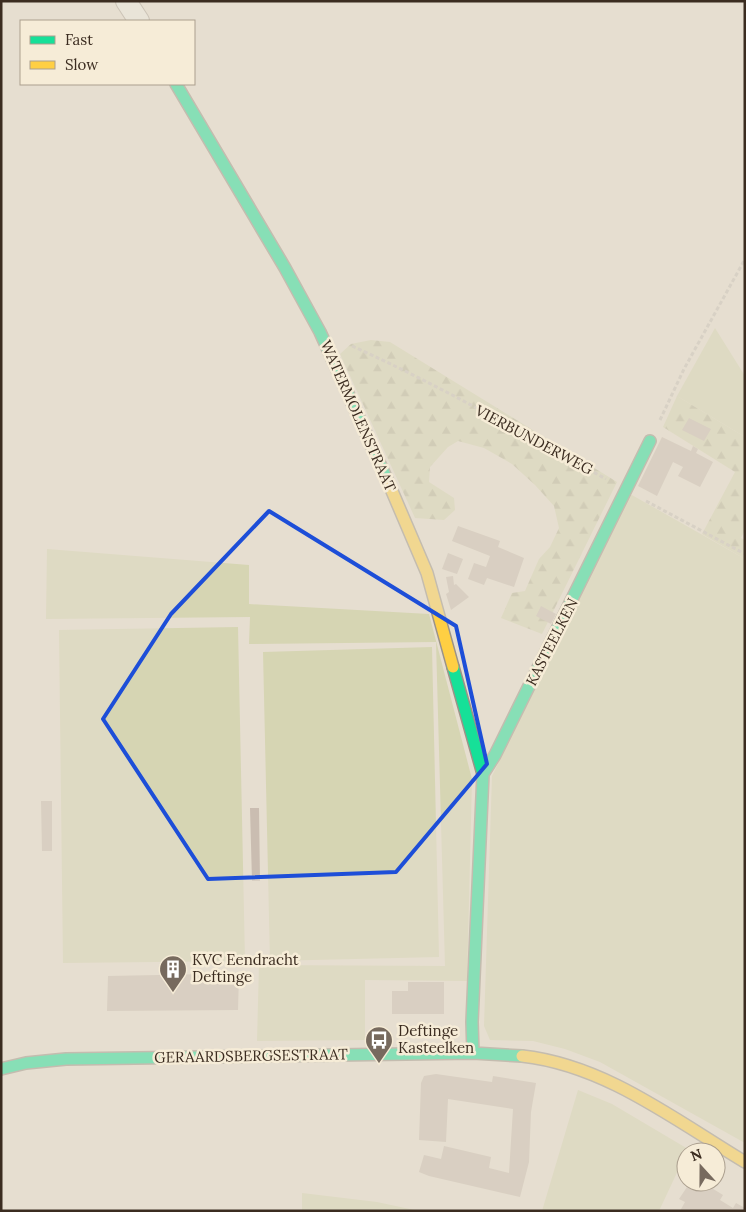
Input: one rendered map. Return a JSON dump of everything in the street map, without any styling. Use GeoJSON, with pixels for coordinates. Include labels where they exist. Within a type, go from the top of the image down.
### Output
{"type":"FeatureCollection","features":[{"type":"Feature","properties":{"kind":"street"},"geometry":{"type":"LineString","coordinates":[[126,1],[138,20]]}},
{"type":"Feature","properties":{"kind":"street","name":"WATERMOLENSTRAAT"},"geometry":{"type":"LineString","coordinates":[[177,85],[285,268],[320,332],[396,500],[427,573],[483,774]]}},
{"type":"Feature","properties":{"kind":"street","name":"KASTEELKEN"},"geometry":{"type":"LineString","coordinates":[[473,1053],[472,1022],[483,774],[495,755],[650,441]]}},
{"type":"Feature","properties":{"kind":"street","name":"GERAARDSBERGSESTRAAT"},"geometry":{"type":"LineString","coordinates":[[1,1069],[26,1063],[66,1059],[473,1053],[536,1058],[583,1070],[635,1095],[745,1162]]}},
{"type":"Feature","properties":{"kind":"path"},"geometry":{"type":"LineString","coordinates":[[650,441],[684,369],[745,259]]}},
{"type":"Feature","properties":{"kind":"path","name":"VIERBUNDERWEG"},"geometry":{"type":"LineString","coordinates":[[320,332],[385,361],[745,554]]}},
{"type":"Feature","properties":{"kind":"highlighted area"},"geometry":{"type":"Polygon","coordinates":[[[269,511],[456,626],[487,764],[396,872],[208,879],[103,719],[171,614],[269,511]]]}},
{"type":"Feature","properties":{"kind":"green space"},"geometry":{"type":"Polygon","coordinates":[[[715,328],[745,376],[745,437],[677,396],[715,328]]]}},
{"type":"Feature","properties":{"kind":"green space"},"geometry":{"type":"Polygon","coordinates":[[[371,340],[390,342],[617,482],[542,634],[501,618],[512,593],[525,591],[539,559],[550,547],[559,528],[554,506],[512,464],[484,448],[458,441],[448,447],[430,467],[429,482],[454,498],[455,510],[444,520],[415,518],[340,354],[351,344],[371,340]]]}},
{"type":"Feature","properties":{"kind":"green space"},"geometry":{"type":"Polygon","coordinates":[[[677,396],[745,437],[745,530],[741,538],[745,540],[745,559],[702,534],[735,472],[663,427],[677,396]]]}},
{"type":"Feature","properties":{"kind":"green space"},"geometry":{"type":"Polygon","coordinates":[[[630,494],[745,559],[745,1143],[600,1062],[565,1049],[533,1041],[490,1040],[484,1026],[492,776],[630,494]]]}},
{"type":"Feature","properties":{"kind":"green space"},"geometry":{"type":"Polygon","coordinates":[[[47,549],[249,565],[249,604],[429,614],[472,779],[467,981],[365,980],[365,1040],[257,1041],[259,965],[445,966],[436,642],[249,644],[250,617],[46,619],[47,549]]]}},
{"type":"Feature","properties":{"kind":"green space"},"geometry":{"type":"Polygon","coordinates":[[[238,627],[245,961],[63,963],[59,630],[238,627]]]}},
{"type":"Feature","properties":{"kind":"green space"},"geometry":{"type":"Polygon","coordinates":[[[432,647],[439,957],[270,961],[263,652],[432,647]]]}},
{"type":"Feature","properties":{"kind":"green space"},"geometry":{"type":"Polygon","coordinates":[[[578,1090],[612,1104],[676,1142],[676,1175],[659,1211],[542,1211],[578,1090]]]}},
{"type":"Feature","properties":{"kind":"green space"},"geometry":{"type":"Polygon","coordinates":[[[302,1193],[377,1202],[419,1211],[302,1211],[302,1193]]]}},
{"type":"Feature","properties":{"kind":"building"},"geometry":{"type":"Polygon","coordinates":[[[689,418],[711,429],[704,441],[682,430],[689,418]]]}},
{"type":"Feature","properties":{"kind":"building"},"geometry":{"type":"Polygon","coordinates":[[[662,437],[691,451],[693,446],[698,449],[696,453],[713,462],[700,487],[678,476],[683,467],[673,462],[657,496],[638,486],[662,437]]]}},
{"type":"Feature","properties":{"kind":"building"},"geometry":{"type":"Polygon","coordinates":[[[458,526],[500,541],[498,547],[524,558],[514,587],[487,578],[484,585],[468,579],[474,563],[486,567],[490,556],[452,541],[458,526]]]}},
{"type":"Feature","properties":{"kind":"building"},"geometry":{"type":"Polygon","coordinates":[[[448,553],[463,559],[457,574],[442,569],[448,553]]]}},
{"type":"Feature","properties":{"kind":"building"},"geometry":{"type":"Polygon","coordinates":[[[453,576],[454,585],[456,584],[469,597],[451,610],[446,594],[449,592],[446,577],[453,576]]]}},
{"type":"Feature","properties":{"kind":"building"},"geometry":{"type":"Polygon","coordinates":[[[541,606],[556,614],[551,624],[536,616],[541,606]]]}},
{"type":"Feature","properties":{"kind":"building"},"geometry":{"type":"Polygon","coordinates":[[[41,801],[52,801],[52,851],[42,851],[41,801]]]}},
{"type":"Feature","properties":{"kind":"building"},"geometry":{"type":"Polygon","coordinates":[[[250,808],[259,808],[260,881],[252,881],[250,808]]]}},
{"type":"Feature","properties":{"kind":"building","name":"KVC Eendracht Deftinge"},"geometry":{"type":"Polygon","coordinates":[[[239,975],[238,1010],[107,1011],[108,976],[239,975]]]}},
{"type":"Feature","properties":{"kind":"building"},"geometry":{"type":"Polygon","coordinates":[[[408,982],[444,982],[444,1014],[392,1014],[392,991],[408,991],[408,982]]]}},
{"type":"Feature","properties":{"kind":"building"},"geometry":{"type":"Polygon","coordinates":[[[436,1074],[492,1082],[493,1076],[536,1083],[531,1112],[529,1162],[520,1197],[419,1172],[424,1155],[441,1159],[444,1146],[491,1157],[489,1168],[509,1173],[513,1109],[448,1099],[446,1142],[419,1140],[421,1083],[424,1076],[436,1074]]]}},
{"type":"Feature","properties":{"kind":"building"},"geometry":{"type":"Polygon","coordinates":[[[684,1192],[718,1192],[723,1195],[720,1200],[733,1208],[736,1203],[745,1208],[745,1211],[680,1211],[685,1202],[679,1199],[684,1192]]]}},
{"type":"Feature","properties":{"kind":"traffic: fast"},"geometry":{"type":"LineString","coordinates":[[177,85],[285,268],[320,332],[389,484]]}},
{"type":"Feature","properties":{"kind":"traffic: fast"},"geometry":{"type":"LineString","coordinates":[[473,1053],[472,1022],[483,774],[495,755],[650,441]]}},
{"type":"Feature","properties":{"kind":"traffic: fast"},"geometry":{"type":"LineString","coordinates":[[453,667],[483,774]]}},
{"type":"Feature","properties":{"kind":"traffic: fast"},"geometry":{"type":"LineString","coordinates":[[1,1069],[26,1063],[66,1059],[473,1053],[522,1056]]}},
{"type":"Feature","properties":{"kind":"traffic: slow"},"geometry":{"type":"LineString","coordinates":[[389,484],[427,573],[453,667]]}},
{"type":"Feature","properties":{"kind":"traffic: slow"},"geometry":{"type":"LineString","coordinates":[[522,1056],[553,1061],[611,1082],[666,1112],[745,1162]]}},
{"type":"Feature","properties":{"kind":"place","name":"KVC Eendracht Deftinge"},"geometry":{"type":"Point","coordinates":[173,993]}},
{"type":"Feature","properties":{"kind":"place","name":"Deftinge Kasteelken"},"geometry":{"type":"Point","coordinates":[379,1064]}}]}
